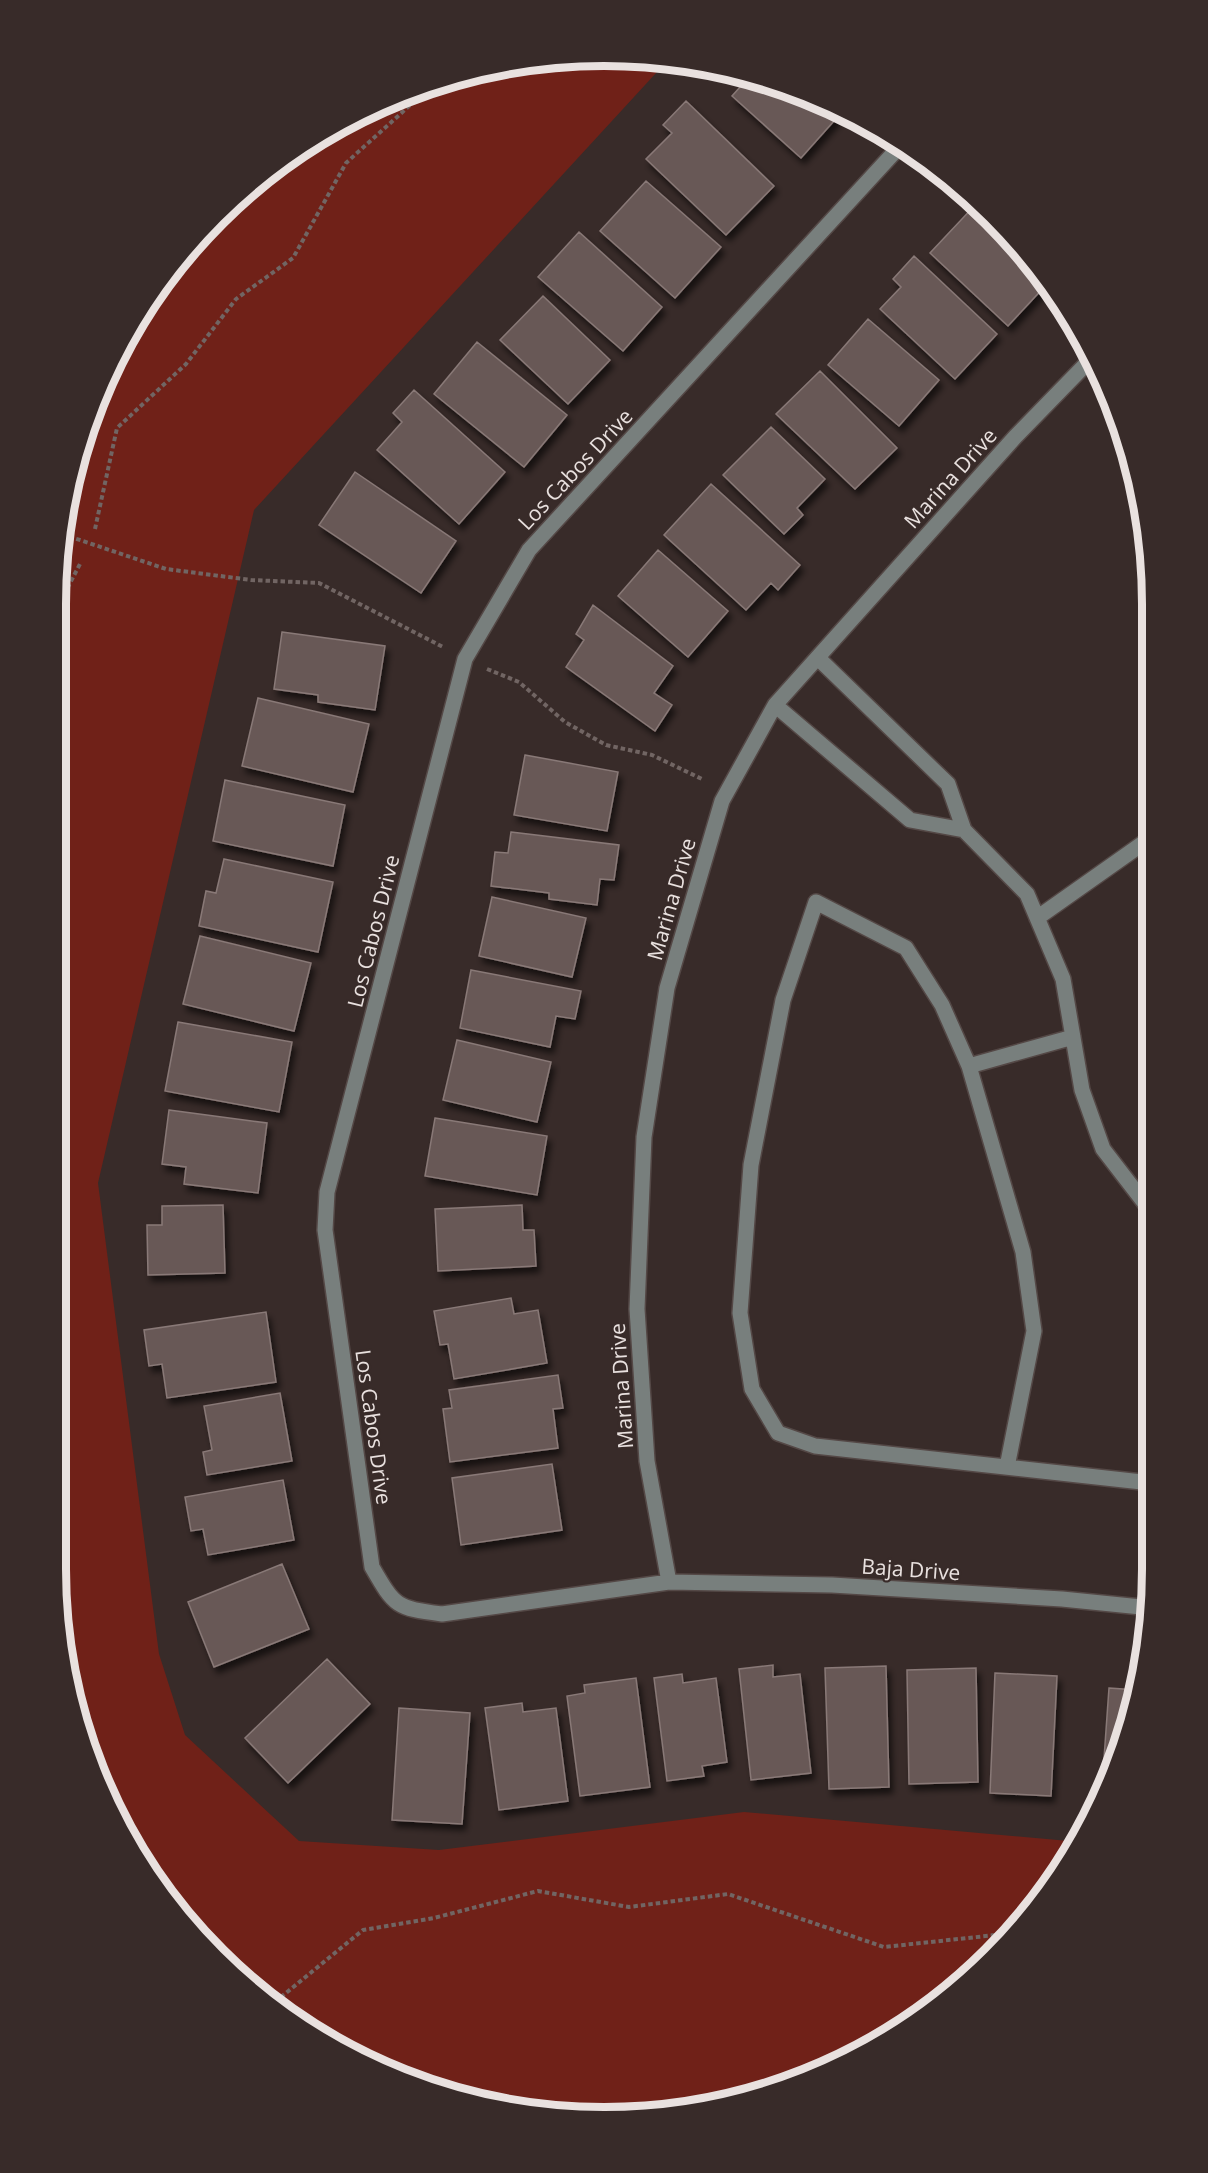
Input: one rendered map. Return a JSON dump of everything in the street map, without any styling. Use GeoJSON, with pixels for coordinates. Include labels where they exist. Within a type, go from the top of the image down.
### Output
{"type":"FeatureCollection","features":[{"type":"Feature","properties":{"kind":"street","name":"Los Cabos Drive"},"geometry":{"type":"LineString","coordinates":[[669,1582],[442,1614],[406,1609],[388,1595],[372,1567],[325,1230],[327,1192],[465,659],[529,550],[895,152]]}},
{"type":"Feature","properties":{"kind":"street","name":"Marina Drive"},"geometry":{"type":"LineString","coordinates":[[669,1582],[647,1461],[637,1309],[644,1137],[667,988],[722,801],[775,705],[1015,437],[1086,364]]}},
{"type":"Feature","properties":{"kind":"street"},"geometry":{"type":"LineString","coordinates":[[818,658],[948,784],[964,830],[1027,894],[1064,979],[1082,1090],[1102,1149],[1142,1200]]}},
{"type":"Feature","properties":{"kind":"street"},"geometry":{"type":"LineString","coordinates":[[775,705],[910,820],[964,830]]}},
{"type":"Feature","properties":{"kind":"street"},"geometry":{"type":"LineString","coordinates":[[1037,918],[1142,844]]}},
{"type":"Feature","properties":{"kind":"street"},"geometry":{"type":"LineString","coordinates":[[1007,1467],[1034,1331],[1023,1252],[969,1066],[942,1005],[906,948],[816,902],[783,1000],[751,1165],[740,1313],[752,1389],[778,1433],[816,1446],[1142,1482]]}},
{"type":"Feature","properties":{"kind":"street"},"geometry":{"type":"LineString","coordinates":[[969,1066],[1073,1037]]}},
{"type":"Feature","properties":{"kind":"street","name":"Baja Drive"},"geometry":{"type":"LineString","coordinates":[[669,1582],[831,1585],[1062,1599],[1141,1607]]}},
{"type":"Feature","properties":{"kind":"path"},"geometry":{"type":"LineString","coordinates":[[95,529],[117,428],[186,364],[236,299],[293,258],[346,163],[415,101]]}},
{"type":"Feature","properties":{"kind":"path"},"geometry":{"type":"LineString","coordinates":[[71,537],[166,569],[251,580],[319,583],[465,659],[519,682],[565,722],[606,745],[652,755],[705,780],[722,801]]}},
{"type":"Feature","properties":{"kind":"path"},"geometry":{"type":"LineString","coordinates":[[66,590],[80,564]]}},
{"type":"Feature","properties":{"kind":"path"},"geometry":{"type":"LineString","coordinates":[[279,1998],[363,1930],[434,1918],[538,1891],[629,1907],[728,1894],[884,1947],[998,1935]]}},
{"type":"Feature","properties":{"kind":"shaded area"},"geometry":{"type":"Polygon","coordinates":[[[604,66],[659,69],[254,510],[98,1183],[159,1654],[185,1735],[299,1841],[439,1850],[744,1812],[1068,1841],[1031,1897],[1008,1924],[959,1973],[932,1996],[873,2035],[810,2066],[743,2089],[709,2097],[639,2106],[569,2106],[499,2097],[465,2089],[398,2066],[366,2052],[305,2016],[249,1973],[200,1924],[177,1897],[138,1838],[107,1775],[84,1708],[76,1674],[67,1604],[66,604],[67,569],[76,499],[95,431],[121,366],[138,335],[177,276],[224,224],[276,177],[335,138],[398,107],[465,84],[499,76],[569,67],[604,66]]]}},
{"type":"Feature","properties":{"kind":"building"},"geometry":{"type":"Polygon","coordinates":[[[743,84],[836,118],[801,158],[732,96],[743,84]]]}},
{"type":"Feature","properties":{"kind":"building"},"geometry":{"type":"Polygon","coordinates":[[[686,101],[774,186],[726,235],[646,159],[672,133],[663,125],[686,101]]]}},
{"type":"Feature","properties":{"kind":"building"},"geometry":{"type":"Polygon","coordinates":[[[646,181],[721,247],[675,298],[600,231],[646,181]]]}},
{"type":"Feature","properties":{"kind":"building"},"geometry":{"type":"Polygon","coordinates":[[[970,210],[1008,249],[1041,290],[1008,326],[930,253],[970,210]]]}},
{"type":"Feature","properties":{"kind":"building"},"geometry":{"type":"Polygon","coordinates":[[[579,232],[662,307],[623,351],[538,277],[579,232]]]}},
{"type":"Feature","properties":{"kind":"building"},"geometry":{"type":"Polygon","coordinates":[[[914,256],[997,334],[955,379],[880,309],[901,287],[893,279],[914,256]]]}},
{"type":"Feature","properties":{"kind":"building"},"geometry":{"type":"Polygon","coordinates":[[[543,296],[610,360],[568,404],[500,340],[543,296]]]}},
{"type":"Feature","properties":{"kind":"building"},"geometry":{"type":"Polygon","coordinates":[[[868,319],[939,380],[899,426],[828,365],[868,319]]]}},
{"type":"Feature","properties":{"kind":"building"},"geometry":{"type":"Polygon","coordinates":[[[477,342],[567,415],[524,467],[434,394],[477,342]]]}},
{"type":"Feature","properties":{"kind":"building"},"geometry":{"type":"Polygon","coordinates":[[[820,371],[897,448],[855,489],[776,414],[820,371]]]}},
{"type":"Feature","properties":{"kind":"building"},"geometry":{"type":"Polygon","coordinates":[[[414,390],[505,472],[459,524],[377,450],[402,422],[393,413],[414,390]]]}},
{"type":"Feature","properties":{"kind":"building"},"geometry":{"type":"Polygon","coordinates":[[[771,427],[825,479],[797,508],[803,515],[784,534],[723,475],[771,427]]]}},
{"type":"Feature","properties":{"kind":"building"},"geometry":{"type":"Polygon","coordinates":[[[355,472],[456,541],[421,593],[319,525],[355,472]]]}},
{"type":"Feature","properties":{"kind":"building"},"geometry":{"type":"Polygon","coordinates":[[[711,484],[800,565],[778,590],[771,583],[746,610],[664,535],[711,484]]]}},
{"type":"Feature","properties":{"kind":"building"},"geometry":{"type":"Polygon","coordinates":[[[658,550],[728,611],[688,657],[618,596],[658,550]]]}},
{"type":"Feature","properties":{"kind":"building"},"geometry":{"type":"Polygon","coordinates":[[[593,605],[673,666],[654,693],[672,705],[655,731],[566,667],[584,640],[576,634],[593,605]]]}},
{"type":"Feature","properties":{"kind":"building"},"geometry":{"type":"Polygon","coordinates":[[[282,632],[385,646],[375,710],[318,702],[318,695],[274,689],[282,632]]]}},
{"type":"Feature","properties":{"kind":"building"},"geometry":{"type":"Polygon","coordinates":[[[258,698],[369,724],[353,792],[242,766],[258,698]]]}},
{"type":"Feature","properties":{"kind":"building"},"geometry":{"type":"Polygon","coordinates":[[[525,755],[618,772],[607,831],[514,815],[525,755]]]}},
{"type":"Feature","properties":{"kind":"building"},"geometry":{"type":"Polygon","coordinates":[[[225,780],[345,805],[333,866],[213,841],[225,780]]]}},
{"type":"Feature","properties":{"kind":"building"},"geometry":{"type":"Polygon","coordinates":[[[511,832],[619,845],[614,880],[600,879],[597,905],[549,899],[549,893],[491,886],[495,852],[508,853],[511,832]]]}},
{"type":"Feature","properties":{"kind":"building"},"geometry":{"type":"Polygon","coordinates":[[[224,859],[333,882],[318,952],[199,926],[206,891],[216,893],[224,859]]]}},
{"type":"Feature","properties":{"kind":"building"},"geometry":{"type":"Polygon","coordinates":[[[492,897],[586,918],[572,977],[479,956],[492,897]]]}},
{"type":"Feature","properties":{"kind":"building"},"geometry":{"type":"Polygon","coordinates":[[[200,936],[311,963],[294,1031],[183,1004],[200,936]]]}},
{"type":"Feature","properties":{"kind":"building"},"geometry":{"type":"Polygon","coordinates":[[[471,970],[581,991],[575,1019],[556,1016],[550,1047],[460,1028],[471,970]]]}},
{"type":"Feature","properties":{"kind":"building"},"geometry":{"type":"Polygon","coordinates":[[[178,1022],[292,1042],[279,1112],[165,1091],[178,1022]]]}},
{"type":"Feature","properties":{"kind":"building"},"geometry":{"type":"Polygon","coordinates":[[[457,1040],[551,1062],[537,1122],[443,1100],[457,1040]]]}},
{"type":"Feature","properties":{"kind":"building"},"geometry":{"type":"Polygon","coordinates":[[[169,1110],[267,1123],[258,1193],[184,1184],[186,1167],[162,1164],[169,1110]]]}},
{"type":"Feature","properties":{"kind":"building"},"geometry":{"type":"Polygon","coordinates":[[[435,1118],[547,1136],[537,1195],[425,1176],[435,1118]]]}},
{"type":"Feature","properties":{"kind":"building"},"geometry":{"type":"Polygon","coordinates":[[[223,1205],[225,1273],[148,1275],[147,1225],[162,1225],[162,1206],[223,1205]]]}},
{"type":"Feature","properties":{"kind":"building"},"geometry":{"type":"Polygon","coordinates":[[[522,1205],[523,1230],[534,1230],[536,1266],[438,1271],[435,1209],[522,1205]]]}},
{"type":"Feature","properties":{"kind":"building"},"geometry":{"type":"Polygon","coordinates":[[[511,1298],[514,1314],[538,1310],[547,1363],[454,1379],[448,1344],[440,1345],[434,1311],[511,1298]]]}},
{"type":"Feature","properties":{"kind":"building"},"geometry":{"type":"Polygon","coordinates":[[[266,1312],[276,1382],[167,1398],[162,1364],[149,1366],[144,1330],[266,1312]]]}},
{"type":"Feature","properties":{"kind":"building"},"geometry":{"type":"Polygon","coordinates":[[[558,1375],[563,1408],[553,1409],[558,1448],[450,1462],[443,1409],[452,1408],[449,1390],[558,1375]]]}},
{"type":"Feature","properties":{"kind":"building"},"geometry":{"type":"Polygon","coordinates":[[[280,1393],[292,1461],[207,1475],[203,1452],[212,1450],[204,1406],[280,1393]]]}},
{"type":"Feature","properties":{"kind":"building"},"geometry":{"type":"Polygon","coordinates":[[[552,1464],[562,1530],[461,1545],[452,1478],[552,1464]]]}},
{"type":"Feature","properties":{"kind":"building"},"geometry":{"type":"Polygon","coordinates":[[[283,1480],[294,1540],[208,1555],[203,1529],[191,1531],[185,1497],[283,1480]]]}},
{"type":"Feature","properties":{"kind":"building"},"geometry":{"type":"Polygon","coordinates":[[[282,1564],[309,1629],[214,1667],[188,1602],[282,1564]]]}},
{"type":"Feature","properties":{"kind":"building"},"geometry":{"type":"Polygon","coordinates":[[[327,1659],[370,1704],[288,1783],[245,1738],[327,1659]]]}},
{"type":"Feature","properties":{"kind":"building"},"geometry":{"type":"Polygon","coordinates":[[[773,1665],[773,1677],[800,1674],[811,1773],[751,1780],[739,1669],[773,1665]]]}},
{"type":"Feature","properties":{"kind":"building"},"geometry":{"type":"Polygon","coordinates":[[[886,1666],[889,1787],[829,1789],[825,1668],[886,1666]]]}},
{"type":"Feature","properties":{"kind":"building"},"geometry":{"type":"Polygon","coordinates":[[[976,1668],[978,1782],[909,1784],[907,1670],[976,1668]]]}},
{"type":"Feature","properties":{"kind":"building"},"geometry":{"type":"Polygon","coordinates":[[[995,1673],[1057,1676],[1051,1796],[990,1793],[995,1673]]]}},
{"type":"Feature","properties":{"kind":"building"},"geometry":{"type":"Polygon","coordinates":[[[682,1674],[683,1683],[716,1678],[727,1762],[702,1766],[704,1776],[667,1781],[654,1678],[682,1674]]]}},
{"type":"Feature","properties":{"kind":"building"},"geometry":{"type":"Polygon","coordinates":[[[636,1678],[650,1787],[580,1796],[567,1696],[585,1693],[584,1685],[636,1678]]]}},
{"type":"Feature","properties":{"kind":"building"},"geometry":{"type":"Polygon","coordinates":[[[1109,1688],[1128,1689],[1124,1708],[1103,1769],[1109,1688]]]}},
{"type":"Feature","properties":{"kind":"building"},"geometry":{"type":"Polygon","coordinates":[[[522,1703],[523,1712],[556,1708],[568,1801],[499,1810],[485,1708],[522,1703]]]}},
{"type":"Feature","properties":{"kind":"building"},"geometry":{"type":"Polygon","coordinates":[[[399,1708],[470,1713],[462,1824],[392,1820],[399,1708]]]}}]}
